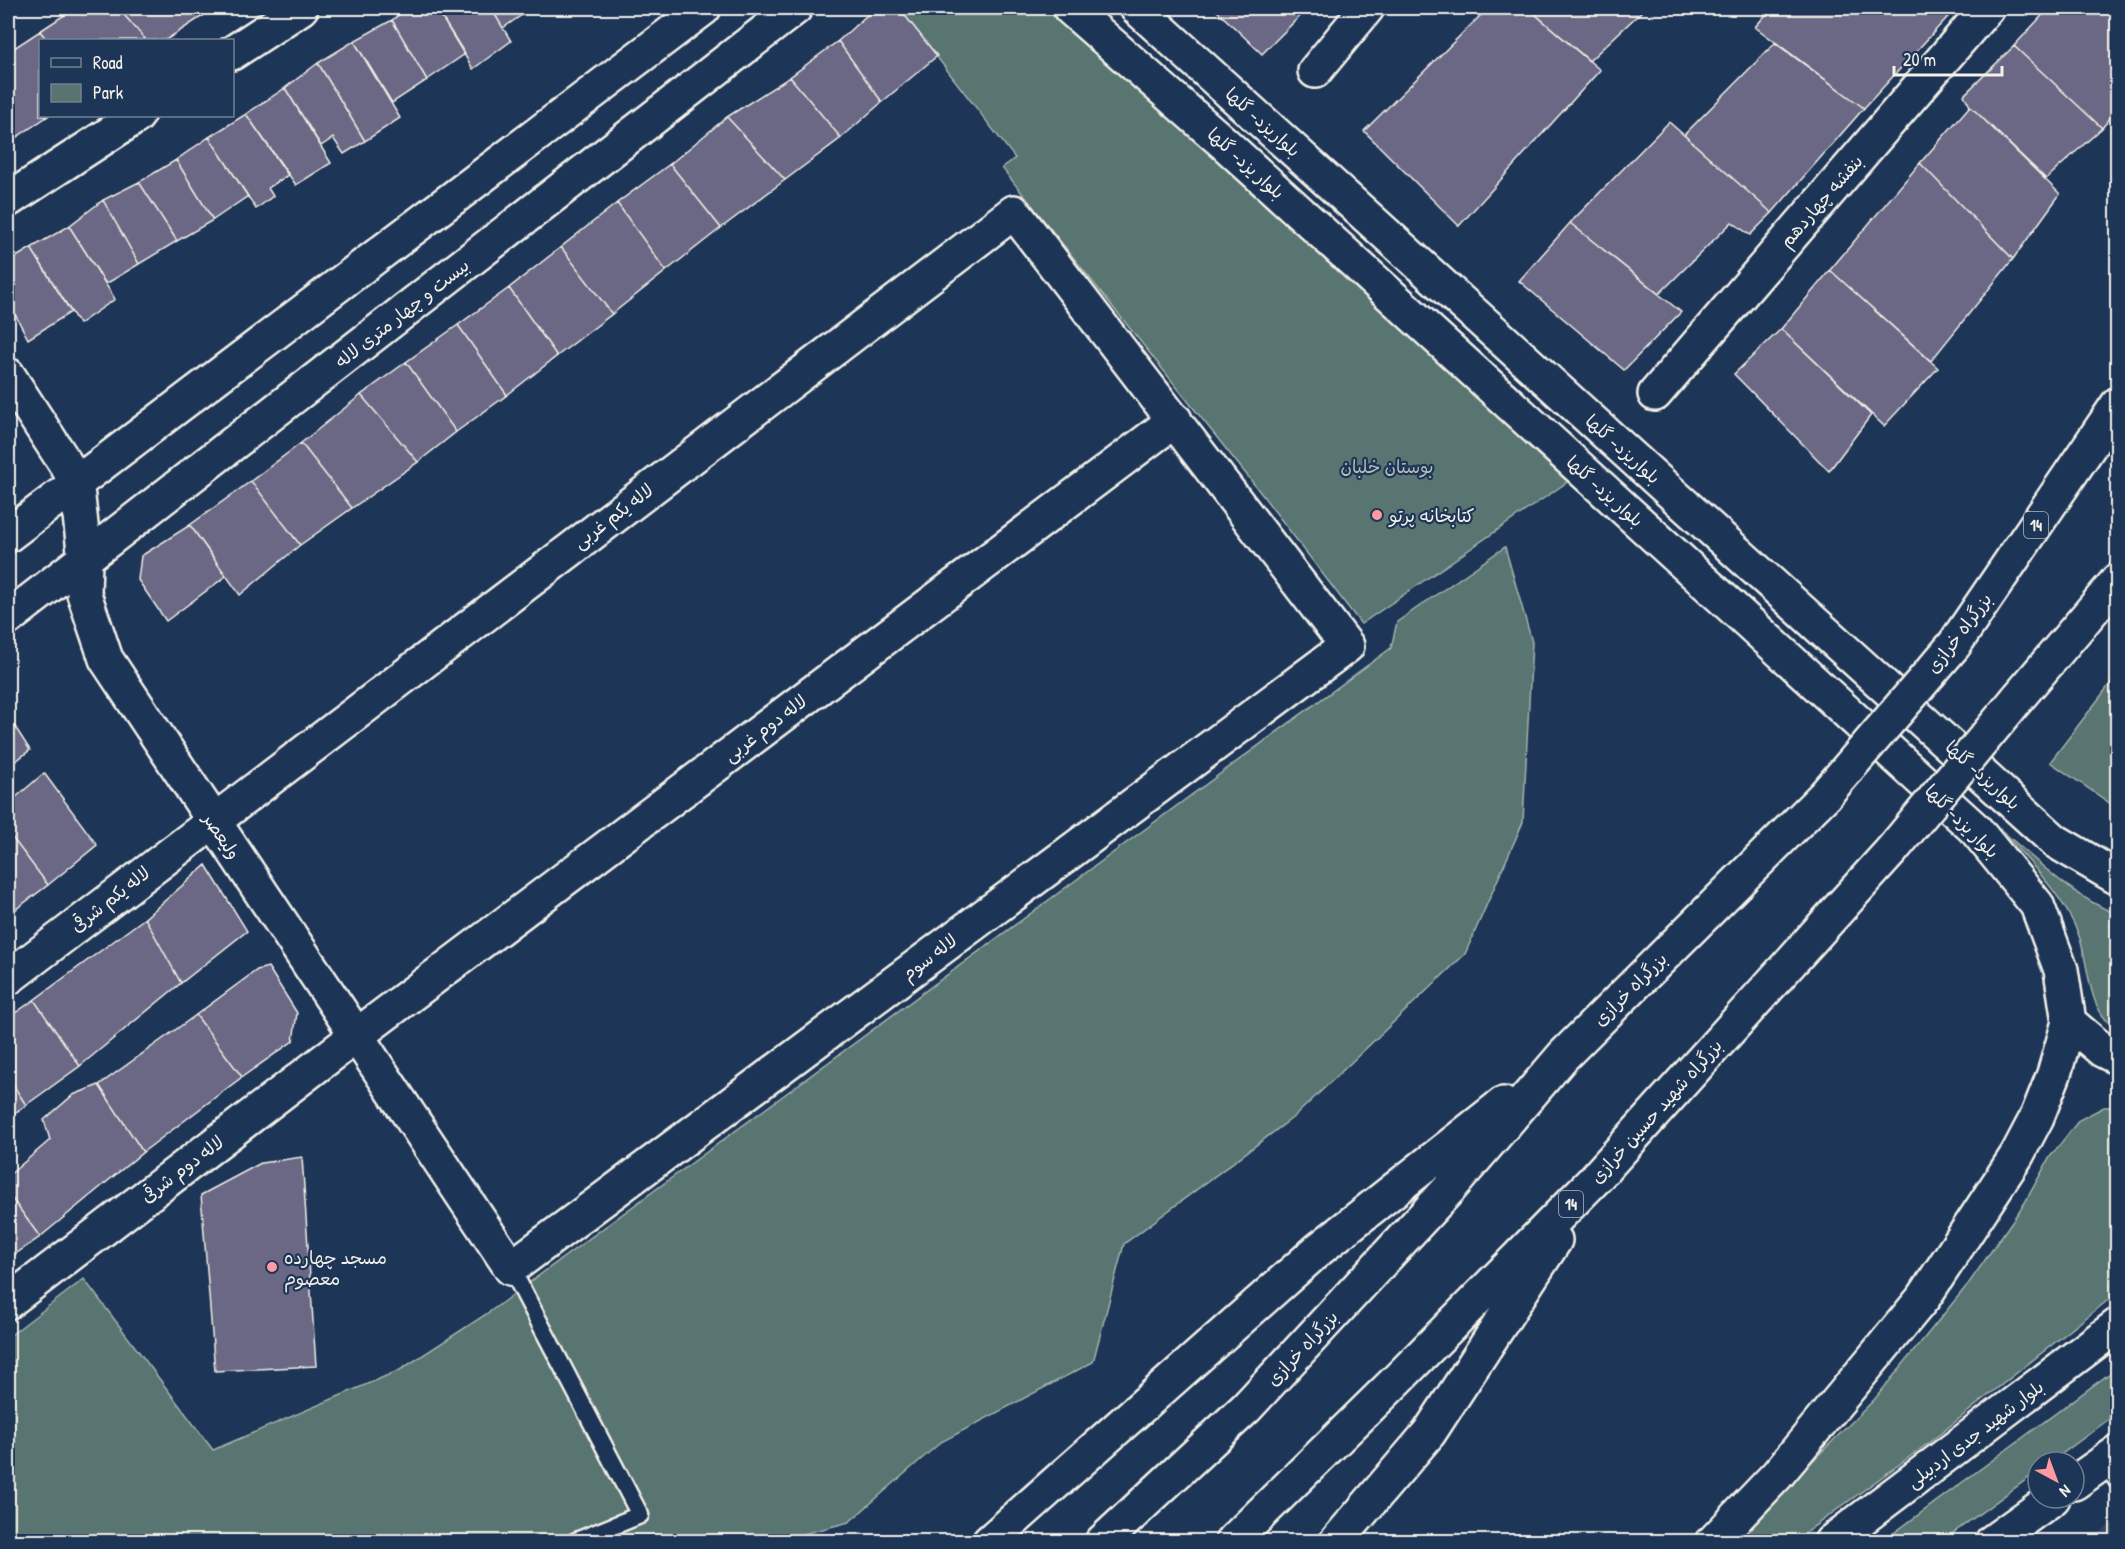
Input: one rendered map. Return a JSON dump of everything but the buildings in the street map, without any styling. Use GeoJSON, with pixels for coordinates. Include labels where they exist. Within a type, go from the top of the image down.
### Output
{"type":"FeatureCollection","features":[{"type":"Feature","properties":{"kind":"main road"},"geometry":{"type":"LineString","coordinates":[[234,52],[301,8]]}},
{"type":"Feature","properties":{"kind":"main road"},"geometry":{"type":"LineString","coordinates":[[8,535],[76,480],[704,8]]}},
{"type":"Feature","properties":{"kind":"main road","name":"بیست و چهار متری لاله"},"geometry":{"type":"LineString","coordinates":[[8,618],[795,8]]}},
{"type":"Feature","properties":{"kind":"main road","name":"بلوار یزد- گلها"},"geometry":{"type":"LineString","coordinates":[[1070,8],[1224,142],[1976,830],[2037,905],[2061,970],[2069,1022]]}},
{"type":"Feature","properties":{"kind":"main road","name":"بلواریزد- گلها"},"geometry":{"type":"LineString","coordinates":[[1137,8],[2055,841],[2118,878]]}},
{"type":"Feature","properties":{"kind":"main road"},"geometry":{"type":"LineString","coordinates":[[1315,71],[1367,8]]}},
{"type":"Feature","properties":{"kind":"main road","name":"بنفشه چهاردهم"},"geometry":{"type":"LineString","coordinates":[[1655,394],[1987,8]]}},
{"type":"Feature","properties":{"kind":"main road"},"geometry":{"type":"LineString","coordinates":[[8,200],[135,117]]}},
{"type":"Feature","properties":{"kind":"main road","name":"لاله یکم غربی"},"geometry":{"type":"LineString","coordinates":[[212,821],[1014,212],[1175,420]]}},
{"type":"Feature","properties":{"kind":"main road","name":"ولیعصر"},"geometry":{"type":"LineString","coordinates":[[8,375],[76,480],[85,560],[84,594],[106,659],[511,1268]]}},
{"type":"Feature","properties":{"kind":"main road","name":"بزرگراه خرازی"},"geometry":{"type":"LineString","coordinates":[[1102,1542],[1246,1407],[1450,1188],[1563,1056],[1825,795],[1954,645],[2118,405]]}},
{"type":"Feature","properties":{"kind":"main road","name":"لاله سوم"},"geometry":{"type":"LineString","coordinates":[[511,1268],[1347,646],[1175,420]]}},
{"type":"Feature","properties":{"kind":"main road","name":"لاله دوم غربی"},"geometry":{"type":"LineString","coordinates":[[356,1036],[1175,420]]}},
{"type":"Feature","properties":{"kind":"main road","name":"بزرگراه شهید حسین خرازی"},"geometry":{"type":"LineString","coordinates":[[1232,1542],[1593,1181],[1892,850],[2118,580]]}},
{"type":"Feature","properties":{"kind":"main road","name":"لاله یکم شرقی"},"geometry":{"type":"LineString","coordinates":[[8,978],[212,821]]}},
{"type":"Feature","properties":{"kind":"main road"},"geometry":{"type":"LineString","coordinates":[[1713,1542],[1777,1475],[1924,1297],[2017,1155],[2037,1117],[2069,1022],[2102,1050],[2118,1058]]}},
{"type":"Feature","properties":{"kind":"main road","name":"لاله دوم شرقی"},"geometry":{"type":"LineString","coordinates":[[8,1302],[356,1036]]}},
{"type":"Feature","properties":{"kind":"main road"},"geometry":{"type":"LineString","coordinates":[[989,1542],[1318,1250],[1563,1056]]}},
{"type":"Feature","properties":{"kind":"main road"},"geometry":{"type":"LineString","coordinates":[[1336,1542],[1429,1433],[1593,1181]]}},
{"type":"Feature","properties":{"kind":"main road","name":"بلوار شهید جدی اردبیلی"},"geometry":{"type":"LineString","coordinates":[[1831,1542],[2118,1325]]}},
{"type":"Feature","properties":{"kind":"main road"},"geometry":{"type":"LineString","coordinates":[[2086,1477],[2113,1465]]}},
{"type":"Feature","properties":{"kind":"main road"},"geometry":{"type":"LineString","coordinates":[[1992,1542],[2036,1510]]}},
{"type":"Feature","properties":{"kind":"lane"},"geometry":{"type":"LineString","coordinates":[[511,1268],[640,1515],[574,1542]]}},
{"type":"Feature","properties":{"kind":"shaded area"},"geometry":{"type":"Polygon","coordinates":[[[2117,1520],[2117,1541],[2088,1541],[2117,1520]]]}},
{"type":"Feature","properties":{"kind":"green space","name":"بوستان خلبان"},"geometry":{"type":"Polygon","coordinates":[[[899,8],[1053,8],[1576,476],[1361,624],[1250,479],[1002,168],[1015,158],[899,8]]]}},
{"type":"Feature","properties":{"kind":"green space"},"geometry":{"type":"Polygon","coordinates":[[[1505,547],[1532,642],[1523,822],[1465,954],[1295,1116],[1124,1244],[1093,1362],[941,1442],[849,1522],[777,1541],[8,1542],[8,1337],[84,1279],[213,1450],[400,1370],[488,1313],[1391,648],[1397,622],[1505,547]]]}},
{"type":"Feature","properties":{"kind":"green space"},"geometry":{"type":"Polygon","coordinates":[[[2117,675],[2117,808],[2050,762],[2117,675]]]}},
{"type":"Feature","properties":{"kind":"green space"},"geometry":{"type":"Polygon","coordinates":[[[2000,829],[2070,888],[2117,914],[2117,1029],[2107,1021],[2094,999],[2082,945],[2063,904],[2044,878],[2000,829]]]}},
{"type":"Feature","properties":{"kind":"green space"},"geometry":{"type":"Polygon","coordinates":[[[2104,1107],[2117,1107],[2117,1293],[1930,1442],[1794,1541],[1731,1542],[1874,1400],[1969,1283],[2024,1204],[2050,1157],[2079,1120],[2104,1107]]]}},
{"type":"Feature","properties":{"kind":"green space"},"geometry":{"type":"Polygon","coordinates":[[[2117,1368],[2117,1413],[2067,1450],[2026,1450],[2026,1480],[1942,1541],[1883,1541],[2117,1368]]]}},
{"type":"Feature","properties":{"kind":"place","name":"كتابخانه پرتو"},"geometry":{"type":"Point","coordinates":[1377,515]}},
{"type":"Feature","properties":{"kind":"place","name":"مسجد چهارده معصوم"},"geometry":{"type":"Point","coordinates":[272,1267]}}]}
